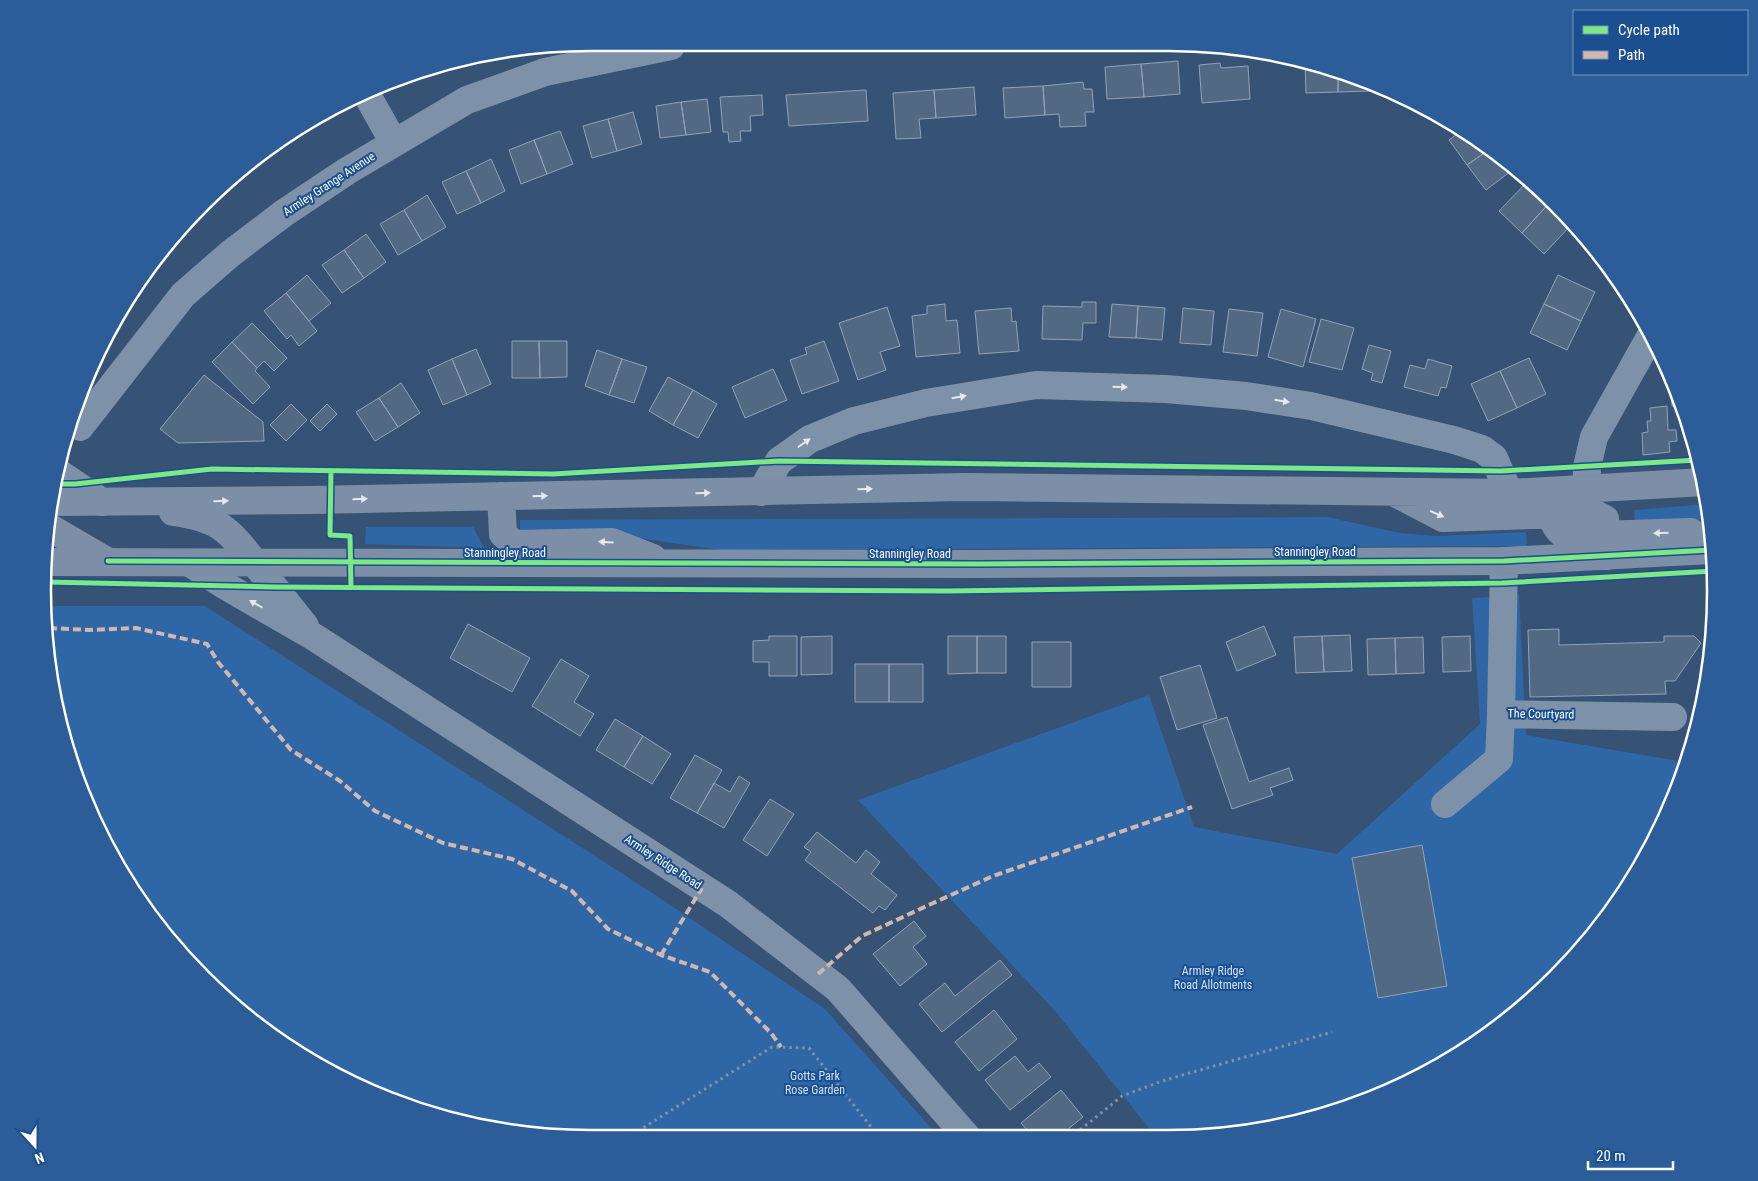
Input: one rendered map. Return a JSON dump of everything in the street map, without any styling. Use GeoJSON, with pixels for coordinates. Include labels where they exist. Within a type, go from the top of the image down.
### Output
{"type":"FeatureCollection","features":[{"type":"Feature","properties":{"kind":"main road"},"geometry":{"type":"LineString","coordinates":[[1394,492],[1443,518],[1550,502],[1586,501],[1696,483]]}},
{"type":"Feature","properties":{"kind":"main road"},"geometry":{"type":"LineString","coordinates":[[59,502],[761,492],[965,487],[1509,493],[1550,502]]}},
{"type":"Feature","properties":{"kind":"main road"},"geometry":{"type":"LineString","coordinates":[[501,496],[503,534],[514,544],[612,542],[668,564]]}},
{"type":"Feature","properties":{"kind":"main road"},"geometry":{"type":"LineString","coordinates":[[1586,501],[1594,512],[1605,519],[1607,546]]}},
{"type":"Feature","properties":{"kind":"main road"},"geometry":{"type":"LineString","coordinates":[[102,502],[196,515],[222,526],[233,535],[254,562]]}},
{"type":"Feature","properties":{"kind":"main road"},"geometry":{"type":"LineString","coordinates":[[1550,502],[1558,531],[1566,536],[1607,546],[1703,533]]}},
{"type":"Feature","properties":{"kind":"main road"},"geometry":{"type":"LineString","coordinates":[[55,530],[108,561]]}},
{"type":"Feature","properties":{"kind":"main road","name":"Stanningley Road"},"geometry":{"type":"LineString","coordinates":[[52,562],[668,564],[1504,561],[1607,546],[1705,550]]}},
{"type":"Feature","properties":{"kind":"street","name":"Armley Grange Avenue"},"geometry":{"type":"LineString","coordinates":[[80,427],[183,295],[230,254],[284,213],[347,171],[466,100],[544,72],[647,51]]}},
{"type":"Feature","properties":{"kind":"street"},"geometry":{"type":"LineString","coordinates":[[369,99],[394,143]]}},
{"type":"Feature","properties":{"kind":"street"},"geometry":{"type":"LineString","coordinates":[[1586,501],[1587,467],[1594,437],[1649,349]]}},
{"type":"Feature","properties":{"kind":"street"},"geometry":{"type":"LineString","coordinates":[[761,492],[779,461],[810,439],[854,421],[926,403],[1036,385],[1166,388],[1246,396],[1311,406],[1482,448],[1494,458],[1509,493]]}},
{"type":"Feature","properties":{"kind":"street"},"geometry":{"type":"LineString","coordinates":[[64,477],[102,502]]}},
{"type":"Feature","properties":{"kind":"street","name":"The Courtyard"},"geometry":{"type":"LineString","coordinates":[[1504,561],[1501,714],[1673,716]]}},
{"type":"Feature","properties":{"kind":"street","name":"Armley Ridge Road"},"geometry":{"type":"LineString","coordinates":[[190,562],[224,585],[314,637],[743,916],[838,989],[961,1130]]}},
{"type":"Feature","properties":{"kind":"street","name":"Armley Ridge Road"},"geometry":{"type":"LineString","coordinates":[[254,562],[314,637]]}},
{"type":"Feature","properties":{"kind":"street"},"geometry":{"type":"LineString","coordinates":[[1445,804],[1500,759],[1501,714]]}},
{"type":"Feature","properties":{"kind":"path"},"geometry":{"type":"LineString","coordinates":[[1080,1130],[1122,1096],[1162,1081],[1332,1032]]}},
{"type":"Feature","properties":{"kind":"path"},"geometry":{"type":"LineString","coordinates":[[639,1130],[772,1047],[809,1048],[873,1130]]}},
{"type":"Feature","properties":{"kind":"green space"},"geometry":{"type":"Polygon","coordinates":[[[1699,505],[1702,519],[1635,523],[1634,510],[1699,505]]]}},
{"type":"Feature","properties":{"kind":"green space"},"geometry":{"type":"Polygon","coordinates":[[[1327,517],[1400,533],[1436,536],[1526,532],[1527,546],[721,550],[610,534],[520,533],[520,520],[1327,517]]]}},
{"type":"Feature","properties":{"kind":"green space"},"geometry":{"type":"Polygon","coordinates":[[[366,527],[473,527],[484,548],[365,544],[366,527]]]}},
{"type":"Feature","properties":{"kind":"green space","name":"Armley Ridge Road Allotments"},"geometry":{"type":"Polygon","coordinates":[[[1519,595],[1526,735],[1679,761],[1666,797],[1635,860],[1595,919],[1549,972],[1496,1018],[1437,1058],[1374,1089],[1341,1101],[1273,1119],[1238,1125],[1203,1129],[1151,1130],[1055,1011],[858,800],[1149,695],[1194,827],[1337,854],[1480,724],[1472,598],[1519,595]]]}},
{"type":"Feature","properties":{"kind":"green space","name":"Gotts Park Rose Garden"},"geometry":{"type":"Polygon","coordinates":[[[51,606],[205,606],[648,890],[825,1009],[933,1130],[590,1130],[520,1125],[485,1119],[417,1101],[384,1089],[321,1058],[262,1018],[209,972],[163,919],[123,860],[92,797],[70,730],[56,661],[51,606]]]}},
{"type":"Feature","properties":{"kind":"building"},"geometry":{"type":"Polygon","coordinates":[[[1178,61],[1180,94],[1144,97],[1141,64],[1178,61]]]}},
{"type":"Feature","properties":{"kind":"building"},"geometry":{"type":"Polygon","coordinates":[[[1220,63],[1221,68],[1248,66],[1250,99],[1202,103],[1199,65],[1220,63]]]}},
{"type":"Feature","properties":{"kind":"building"},"geometry":{"type":"Polygon","coordinates":[[[1141,64],[1144,97],[1107,99],[1105,67],[1141,64]]]}},
{"type":"Feature","properties":{"kind":"building"},"geometry":{"type":"Polygon","coordinates":[[[1305,70],[1338,79],[1338,92],[1306,93],[1305,70]]]}},
{"type":"Feature","properties":{"kind":"building"},"geometry":{"type":"Polygon","coordinates":[[[1338,79],[1371,91],[1338,92],[1338,79]]]}},
{"type":"Feature","properties":{"kind":"building"},"geometry":{"type":"Polygon","coordinates":[[[1083,82],[1084,89],[1092,89],[1094,112],[1085,112],[1086,126],[1060,127],[1059,114],[1045,115],[1043,86],[1083,82]]]}},
{"type":"Feature","properties":{"kind":"building"},"geometry":{"type":"Polygon","coordinates":[[[1043,86],[1045,115],[1005,118],[1003,88],[1043,86]]]}},
{"type":"Feature","properties":{"kind":"building"},"geometry":{"type":"Polygon","coordinates":[[[974,87],[976,115],[936,118],[934,90],[974,87]]]}},
{"type":"Feature","properties":{"kind":"building"},"geometry":{"type":"Polygon","coordinates":[[[866,90],[868,121],[789,126],[786,95],[866,90]]]}},
{"type":"Feature","properties":{"kind":"building"},"geometry":{"type":"Polygon","coordinates":[[[934,90],[936,118],[919,119],[921,138],[896,139],[893,93],[934,90]]]}},
{"type":"Feature","properties":{"kind":"building"},"geometry":{"type":"Polygon","coordinates":[[[762,95],[763,115],[750,116],[751,131],[740,131],[741,141],[729,142],[728,132],[723,132],[720,97],[762,95]]]}},
{"type":"Feature","properties":{"kind":"building"},"geometry":{"type":"Polygon","coordinates":[[[707,99],[711,132],[686,135],[681,102],[707,99]]]}},
{"type":"Feature","properties":{"kind":"building"},"geometry":{"type":"Polygon","coordinates":[[[681,102],[686,135],[660,138],[656,106],[681,102]]]}},
{"type":"Feature","properties":{"kind":"building"},"geometry":{"type":"Polygon","coordinates":[[[633,112],[642,144],[617,151],[608,119],[633,112]]]}},
{"type":"Feature","properties":{"kind":"building"},"geometry":{"type":"Polygon","coordinates":[[[608,119],[617,151],[592,158],[583,126],[608,119]]]}},
{"type":"Feature","properties":{"kind":"building"},"geometry":{"type":"Polygon","coordinates":[[[560,131],[573,164],[547,174],[534,140],[560,131]]]}},
{"type":"Feature","properties":{"kind":"building"},"geometry":{"type":"Polygon","coordinates":[[[1456,135],[1483,154],[1467,165],[1449,140],[1456,135]]]}},
{"type":"Feature","properties":{"kind":"building"},"geometry":{"type":"Polygon","coordinates":[[[534,140],[547,174],[521,184],[509,150],[534,140]]]}},
{"type":"Feature","properties":{"kind":"building"},"geometry":{"type":"Polygon","coordinates":[[[1483,154],[1508,173],[1486,190],[1467,165],[1483,154]]]}},
{"type":"Feature","properties":{"kind":"building"},"geometry":{"type":"Polygon","coordinates":[[[491,159],[505,191],[481,203],[466,171],[491,159]]]}},
{"type":"Feature","properties":{"kind":"building"},"geometry":{"type":"Polygon","coordinates":[[[466,171],[481,203],[457,214],[442,182],[466,171]]]}},
{"type":"Feature","properties":{"kind":"building"},"geometry":{"type":"Polygon","coordinates":[[[1524,186],[1546,206],[1522,233],[1499,211],[1524,186]]]}},
{"type":"Feature","properties":{"kind":"building"},"geometry":{"type":"Polygon","coordinates":[[[427,195],[446,227],[422,241],[404,210],[427,195]]]}},
{"type":"Feature","properties":{"kind":"building"},"geometry":{"type":"Polygon","coordinates":[[[1546,206],[1567,229],[1544,254],[1522,233],[1546,206]]]}},
{"type":"Feature","properties":{"kind":"building"},"geometry":{"type":"Polygon","coordinates":[[[404,210],[422,241],[398,255],[380,224],[404,210]]]}},
{"type":"Feature","properties":{"kind":"building"},"geometry":{"type":"Polygon","coordinates":[[[366,234],[386,262],[364,278],[344,250],[366,234]]]}},
{"type":"Feature","properties":{"kind":"building"},"geometry":{"type":"Polygon","coordinates":[[[344,250],[364,278],[342,293],[322,265],[344,250]]]}},
{"type":"Feature","properties":{"kind":"building"},"geometry":{"type":"Polygon","coordinates":[[[307,275],[331,303],[309,321],[286,293],[307,275]]]}},
{"type":"Feature","properties":{"kind":"building"},"geometry":{"type":"Polygon","coordinates":[[[1558,275],[1595,292],[1581,321],[1544,304],[1558,275]]]}},
{"type":"Feature","properties":{"kind":"building"},"geometry":{"type":"Polygon","coordinates":[[[286,293],[317,331],[299,346],[291,335],[287,339],[264,311],[286,293]]]}},
{"type":"Feature","properties":{"kind":"building"},"geometry":{"type":"Polygon","coordinates":[[[1082,302],[1096,302],[1096,323],[1083,323],[1082,340],[1042,339],[1043,306],[1082,307],[1082,302]]]}},
{"type":"Feature","properties":{"kind":"building"},"geometry":{"type":"Polygon","coordinates":[[[945,304],[946,321],[957,320],[960,353],[916,357],[912,316],[927,314],[927,306],[945,304]]]}},
{"type":"Feature","properties":{"kind":"building"},"geometry":{"type":"Polygon","coordinates":[[[1112,304],[1138,306],[1136,338],[1109,337],[1112,304]]]}},
{"type":"Feature","properties":{"kind":"building"},"geometry":{"type":"Polygon","coordinates":[[[1544,304],[1581,321],[1567,350],[1530,333],[1544,304]]]}},
{"type":"Feature","properties":{"kind":"building"},"geometry":{"type":"Polygon","coordinates":[[[1138,306],[1165,308],[1162,340],[1136,338],[1138,306]]]}},
{"type":"Feature","properties":{"kind":"building"},"geometry":{"type":"Polygon","coordinates":[[[887,307],[900,346],[880,352],[886,370],[858,380],[839,323],[887,307]]]}},
{"type":"Feature","properties":{"kind":"building"},"geometry":{"type":"Polygon","coordinates":[[[1011,308],[1012,322],[1016,321],[1019,351],[979,354],[975,311],[1011,308]]]}},
{"type":"Feature","properties":{"kind":"building"},"geometry":{"type":"Polygon","coordinates":[[[1183,308],[1214,311],[1211,345],[1180,343],[1183,308]]]}},
{"type":"Feature","properties":{"kind":"building"},"geometry":{"type":"Polygon","coordinates":[[[1229,309],[1263,313],[1257,356],[1223,352],[1229,309]]]}},
{"type":"Feature","properties":{"kind":"building"},"geometry":{"type":"Polygon","coordinates":[[[1281,309],[1316,319],[1303,367],[1268,357],[1281,309]]]}},
{"type":"Feature","properties":{"kind":"building"},"geometry":{"type":"Polygon","coordinates":[[[1321,319],[1354,328],[1342,370],[1309,362],[1321,319]]]}},
{"type":"Feature","properties":{"kind":"building"},"geometry":{"type":"Polygon","coordinates":[[[252,323],[287,358],[274,371],[264,361],[257,368],[232,342],[252,323]]]}},
{"type":"Feature","properties":{"kind":"building"},"geometry":{"type":"Polygon","coordinates":[[[512,341],[539,341],[540,378],[512,378],[512,341]]]}},
{"type":"Feature","properties":{"kind":"building"},"geometry":{"type":"Polygon","coordinates":[[[539,341],[567,341],[567,377],[540,378],[539,341]]]}},
{"type":"Feature","properties":{"kind":"building"},"geometry":{"type":"Polygon","coordinates":[[[824,341],[839,381],[802,394],[790,360],[807,354],[805,348],[824,341]]]}},
{"type":"Feature","properties":{"kind":"building"},"geometry":{"type":"Polygon","coordinates":[[[232,342],[257,368],[255,371],[270,387],[253,404],[212,362],[232,342]]]}},
{"type":"Feature","properties":{"kind":"building"},"geometry":{"type":"Polygon","coordinates":[[[1369,345],[1391,351],[1382,383],[1371,380],[1373,373],[1362,369],[1369,345]]]}},
{"type":"Feature","properties":{"kind":"building"},"geometry":{"type":"Polygon","coordinates":[[[476,349],[491,384],[467,395],[452,359],[476,349]]]}},
{"type":"Feature","properties":{"kind":"building"},"geometry":{"type":"Polygon","coordinates":[[[597,350],[622,359],[609,395],[585,386],[597,350]]]}},
{"type":"Feature","properties":{"kind":"building"},"geometry":{"type":"Polygon","coordinates":[[[1529,358],[1546,394],[1517,408],[1500,371],[1529,358]]]}},
{"type":"Feature","properties":{"kind":"building"},"geometry":{"type":"Polygon","coordinates":[[[452,359],[467,395],[443,405],[428,370],[452,359]]]}},
{"type":"Feature","properties":{"kind":"building"},"geometry":{"type":"Polygon","coordinates":[[[622,359],[647,367],[634,403],[609,395],[622,359]]]}},
{"type":"Feature","properties":{"kind":"building"},"geometry":{"type":"Polygon","coordinates":[[[1428,359],[1452,366],[1446,388],[1441,387],[1438,396],[1404,387],[1410,365],[1425,369],[1428,359]]]}},
{"type":"Feature","properties":{"kind":"building"},"geometry":{"type":"Polygon","coordinates":[[[773,369],[787,400],[745,418],[732,387],[773,369]]]}},
{"type":"Feature","properties":{"kind":"building"},"geometry":{"type":"Polygon","coordinates":[[[1500,371],[1517,408],[1488,421],[1471,384],[1500,371]]]}},
{"type":"Feature","properties":{"kind":"building"},"geometry":{"type":"Polygon","coordinates":[[[204,375],[263,422],[264,441],[178,443],[160,429],[204,375]]]}},
{"type":"Feature","properties":{"kind":"building"},"geometry":{"type":"Polygon","coordinates":[[[668,377],[693,390],[673,425],[649,411],[668,377]]]}},
{"type":"Feature","properties":{"kind":"building"},"geometry":{"type":"Polygon","coordinates":[[[401,383],[420,413],[398,427],[379,398],[401,383]]]}},
{"type":"Feature","properties":{"kind":"building"},"geometry":{"type":"Polygon","coordinates":[[[693,390],[717,404],[698,438],[673,425],[693,390]]]}},
{"type":"Feature","properties":{"kind":"building"},"geometry":{"type":"Polygon","coordinates":[[[379,398],[398,427],[375,441],[356,412],[379,398]]]}},
{"type":"Feature","properties":{"kind":"building"},"geometry":{"type":"Polygon","coordinates":[[[291,404],[307,420],[286,441],[270,425],[291,404]]]}},
{"type":"Feature","properties":{"kind":"building"},"geometry":{"type":"Polygon","coordinates":[[[327,404],[337,414],[320,431],[310,421],[327,404]]]}},
{"type":"Feature","properties":{"kind":"building"},"geometry":{"type":"Polygon","coordinates":[[[1667,406],[1668,430],[1676,430],[1677,441],[1669,442],[1670,452],[1643,455],[1642,433],[1648,432],[1647,421],[1651,421],[1650,408],[1667,406]]]}},
{"type":"Feature","properties":{"kind":"building"},"geometry":{"type":"Polygon","coordinates":[[[468,624],[530,658],[512,692],[450,658],[468,624]]]}},
{"type":"Feature","properties":{"kind":"building"},"geometry":{"type":"Polygon","coordinates":[[[1264,626],[1276,655],[1237,671],[1226,642],[1264,626]]]}},
{"type":"Feature","properties":{"kind":"building"},"geometry":{"type":"Polygon","coordinates":[[[1559,629],[1559,645],[1664,642],[1664,636],[1694,636],[1701,643],[1675,681],[1665,681],[1666,694],[1530,697],[1528,630],[1559,629]]]}},
{"type":"Feature","properties":{"kind":"building"},"geometry":{"type":"Polygon","coordinates":[[[1350,635],[1352,671],[1324,672],[1322,636],[1350,635]]]}},
{"type":"Feature","properties":{"kind":"building"},"geometry":{"type":"Polygon","coordinates":[[[769,636],[797,636],[797,676],[769,676],[769,662],[753,662],[753,641],[769,640],[769,636]]]}},
{"type":"Feature","properties":{"kind":"building"},"geometry":{"type":"Polygon","coordinates":[[[832,636],[832,674],[801,675],[801,637],[832,636]]]}},
{"type":"Feature","properties":{"kind":"building"},"geometry":{"type":"Polygon","coordinates":[[[948,636],[977,636],[977,673],[948,674],[948,636]]]}},
{"type":"Feature","properties":{"kind":"building"},"geometry":{"type":"Polygon","coordinates":[[[977,636],[1006,636],[1006,673],[977,673],[977,636]]]}},
{"type":"Feature","properties":{"kind":"building"},"geometry":{"type":"Polygon","coordinates":[[[1322,636],[1324,672],[1296,673],[1294,637],[1322,636]]]}},
{"type":"Feature","properties":{"kind":"building"},"geometry":{"type":"Polygon","coordinates":[[[1470,636],[1471,671],[1443,672],[1442,637],[1470,636]]]}},
{"type":"Feature","properties":{"kind":"building"},"geometry":{"type":"Polygon","coordinates":[[[1423,637],[1424,673],[1396,674],[1395,638],[1423,637]]]}},
{"type":"Feature","properties":{"kind":"building"},"geometry":{"type":"Polygon","coordinates":[[[1395,638],[1396,674],[1368,675],[1367,639],[1395,638]]]}},
{"type":"Feature","properties":{"kind":"building"},"geometry":{"type":"Polygon","coordinates":[[[1032,642],[1071,642],[1071,687],[1032,687],[1032,642]]]}},
{"type":"Feature","properties":{"kind":"building"},"geometry":{"type":"Polygon","coordinates":[[[561,659],[589,676],[574,702],[594,714],[580,736],[532,706],[561,659]]]}},
{"type":"Feature","properties":{"kind":"building"},"geometry":{"type":"Polygon","coordinates":[[[855,664],[889,664],[889,702],[855,702],[855,664]]]}},
{"type":"Feature","properties":{"kind":"building"},"geometry":{"type":"Polygon","coordinates":[[[889,664],[923,664],[923,702],[889,702],[889,664]]]}},
{"type":"Feature","properties":{"kind":"building"},"geometry":{"type":"Polygon","coordinates":[[[1200,665],[1217,718],[1177,730],[1160,677],[1200,665]]]}},
{"type":"Feature","properties":{"kind":"building"},"geometry":{"type":"Polygon","coordinates":[[[1227,717],[1249,782],[1289,768],[1293,780],[1270,788],[1273,795],[1232,809],[1203,725],[1227,717]]]}},
{"type":"Feature","properties":{"kind":"building"},"geometry":{"type":"Polygon","coordinates":[[[615,719],[643,736],[624,767],[596,750],[615,719]]]}},
{"type":"Feature","properties":{"kind":"building"},"geometry":{"type":"Polygon","coordinates":[[[643,736],[671,754],[652,784],[624,767],[643,736]]]}},
{"type":"Feature","properties":{"kind":"building"},"geometry":{"type":"Polygon","coordinates":[[[695,755],[722,770],[697,813],[670,798],[695,755]]]}},
{"type":"Feature","properties":{"kind":"building"},"geometry":{"type":"Polygon","coordinates":[[[739,776],[750,783],[724,828],[697,813],[714,783],[730,792],[739,776]]]}},
{"type":"Feature","properties":{"kind":"building"},"geometry":{"type":"Polygon","coordinates":[[[770,799],[794,814],[767,856],[743,840],[770,799]]]}},
{"type":"Feature","properties":{"kind":"building"},"geometry":{"type":"Polygon","coordinates":[[[817,832],[856,863],[866,850],[880,862],[871,874],[897,895],[885,910],[879,906],[873,913],[805,860],[811,852],[804,847],[817,832]]]}},
{"type":"Feature","properties":{"kind":"building"},"geometry":{"type":"Polygon","coordinates":[[[1422,845],[1447,986],[1378,998],[1352,858],[1422,845]]]}},
{"type":"Feature","properties":{"kind":"building"},"geometry":{"type":"Polygon","coordinates":[[[914,921],[926,936],[913,947],[927,964],[900,986],[873,954],[914,921]]]}},
{"type":"Feature","properties":{"kind":"building"},"geometry":{"type":"Polygon","coordinates":[[[1000,960],[1012,975],[942,1032],[919,1004],[945,983],[955,996],[1000,960]]]}},
{"type":"Feature","properties":{"kind":"building"},"geometry":{"type":"Polygon","coordinates":[[[994,1010],[1017,1039],[979,1071],[955,1042],[994,1010]]]}},
{"type":"Feature","properties":{"kind":"building"},"geometry":{"type":"Polygon","coordinates":[[[1015,1056],[1028,1072],[1039,1063],[1051,1077],[1010,1110],[985,1080],[1015,1056]]]}},
{"type":"Feature","properties":{"kind":"building"},"geometry":{"type":"Polygon","coordinates":[[[1061,1090],[1083,1117],[1067,1130],[1027,1130],[1021,1123],[1061,1090]]]}},
{"type":"Feature","properties":{"kind":"marked path"},"geometry":{"type":"LineString","coordinates":[[52,628],[89,630],[136,628],[207,644],[218,662],[291,750],[340,781],[375,811],[443,843],[512,859],[572,891],[608,929],[661,955],[710,972],[771,1033],[781,1047]]}},
{"type":"Feature","properties":{"kind":"marked path"},"geometry":{"type":"LineString","coordinates":[[818,974],[862,936],[993,876],[1192,807]]}},
{"type":"Feature","properties":{"kind":"marked path"},"geometry":{"type":"LineString","coordinates":[[661,955],[702,888]]}},
{"type":"Feature","properties":{"kind":"cycle path"},"geometry":{"type":"LineString","coordinates":[[62,484],[212,469],[553,474],[779,461],[1501,471],[1690,460]]}},
{"type":"Feature","properties":{"kind":"cycle path"},"geometry":{"type":"LineString","coordinates":[[331,471],[330,535],[350,536],[351,587]]}},
{"type":"Feature","properties":{"kind":"cycle path"},"geometry":{"type":"LineString","coordinates":[[108,561],[978,564],[1504,561],[1705,550]]}},
{"type":"Feature","properties":{"kind":"cycle path"},"geometry":{"type":"LineString","coordinates":[[51,582],[274,587],[948,591],[1503,583],[1706,571]]}}]}
